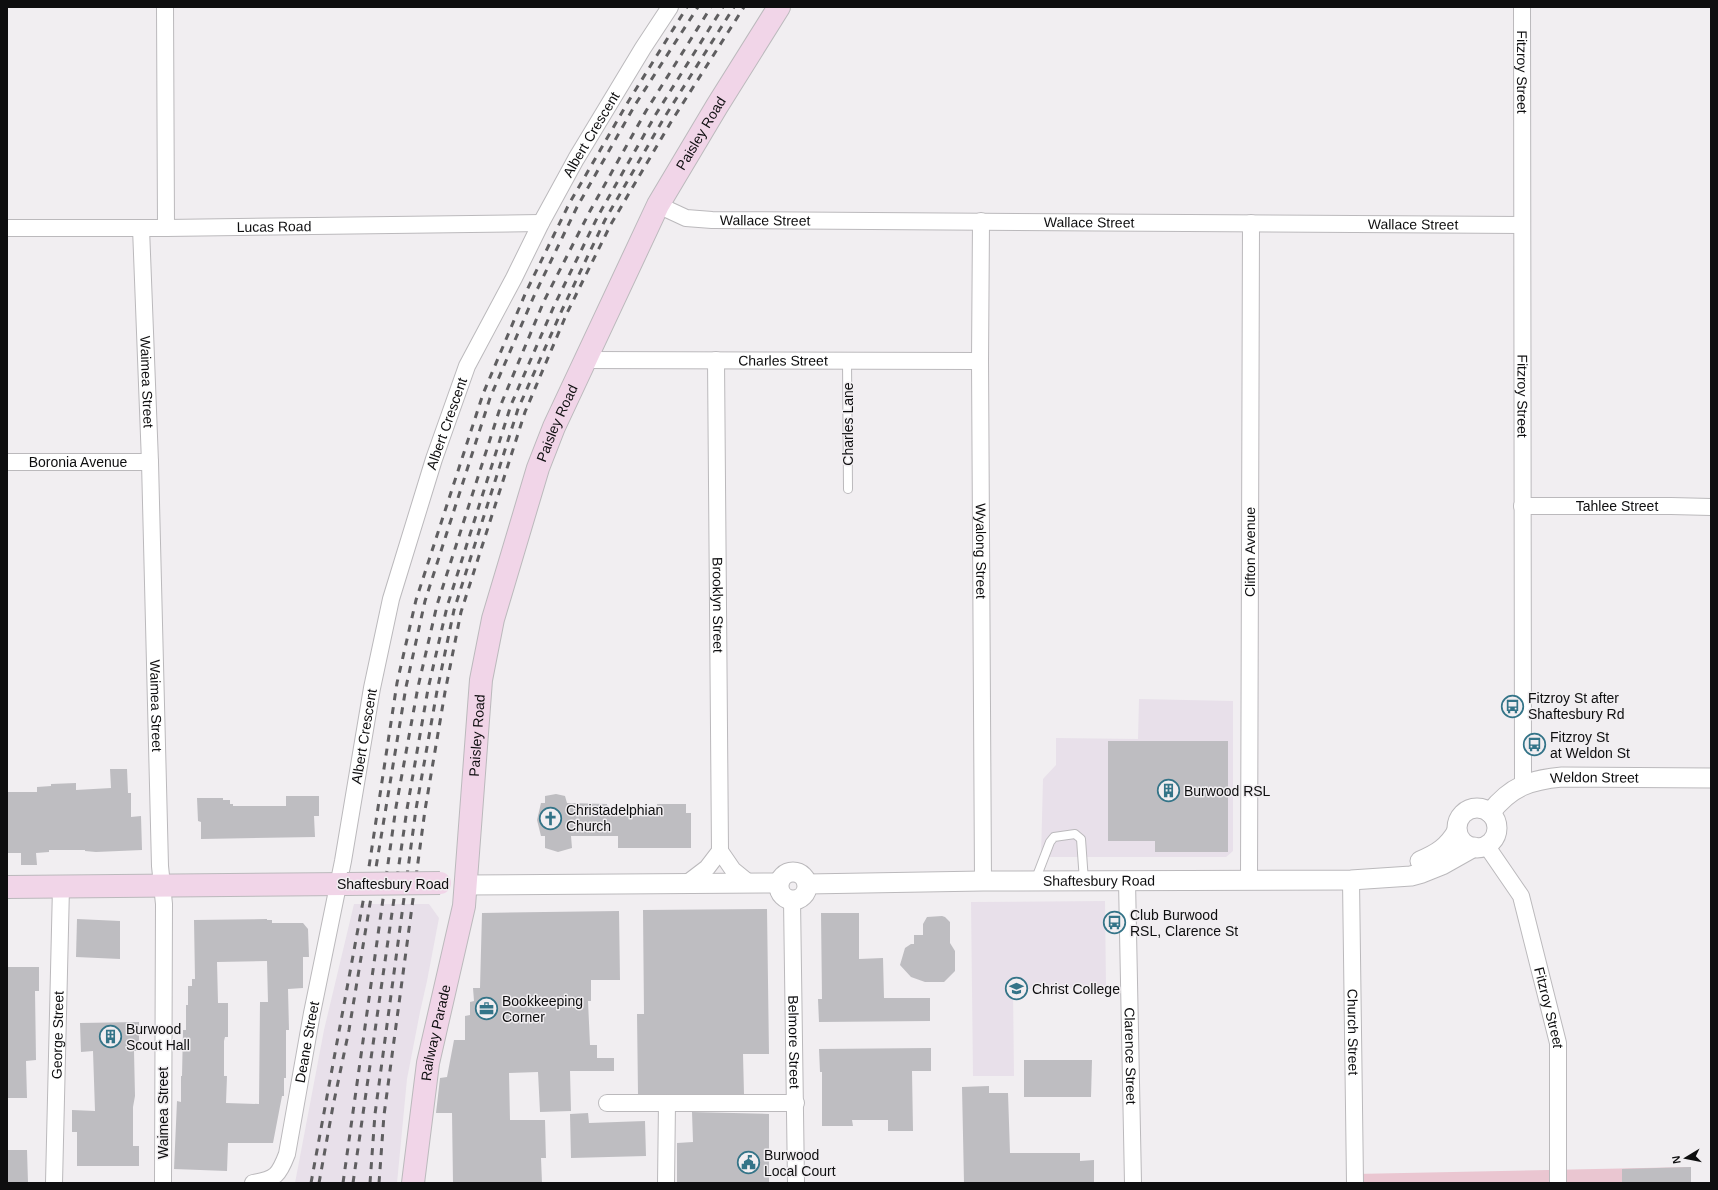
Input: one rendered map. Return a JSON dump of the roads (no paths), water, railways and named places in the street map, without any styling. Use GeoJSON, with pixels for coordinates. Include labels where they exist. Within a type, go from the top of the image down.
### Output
{"type":"FeatureCollection","features":[{"type":"Feature","properties":{"kind":"main road","name":"Paisley Road"},"geometry":{"type":"LineString","coordinates":[[466,885],[481,680],[493,618],[538,468],[554,427],[658,205],[717,106],[779,7]]}},
{"type":"Feature","properties":{"kind":"main road","name":"Shaftesbury Road"},"geometry":{"type":"LineString","coordinates":[[7,887],[440,883],[466,885]]}},
{"type":"Feature","properties":{"kind":"main road","name":"Railway Parade"},"geometry":{"type":"LineString","coordinates":[[413,1183],[428,1063],[462,913],[466,885]]}},
{"type":"Feature","properties":{"kind":"street"},"geometry":{"type":"LineString","coordinates":[[165,7],[166,228]]}},
{"type":"Feature","properties":{"kind":"street","name":"Albert Crescent"},"geometry":{"type":"LineString","coordinates":[[343,884],[372,688],[391,599],[434,459],[468,366],[541,223],[576,159],[643,48],[670,7]]}},
{"type":"Feature","properties":{"kind":"street","name":"Fitzroy Street"},"geometry":{"type":"LineString","coordinates":[[1522,7],[1523,784]]}},
{"type":"Feature","properties":{"kind":"street","name":"Wallace Street"},"geometry":{"type":"LineString","coordinates":[[658,205],[686,218],[712,220],[1522,225]]}},
{"type":"Feature","properties":{"kind":"street","name":"Wyalong Street"},"geometry":{"type":"LineString","coordinates":[[981,222],[980,361],[983,882]]}},
{"type":"Feature","properties":{"kind":"street","name":"Lucas Road"},"geometry":{"type":"LineString","coordinates":[[7,228],[166,228],[541,223]]}},
{"type":"Feature","properties":{"kind":"street","name":"Clifton Avenue"},"geometry":{"type":"LineString","coordinates":[[1249,880],[1252,223]]}},
{"type":"Feature","properties":{"kind":"street","name":"Waimea Street"},"geometry":{"type":"LineString","coordinates":[[142,228],[150,462],[160,866],[164,904],[162,1183]]}},
{"type":"Feature","properties":{"kind":"street","name":"Charles Street"},"geometry":{"type":"LineString","coordinates":[[586,360],[980,361]]}},
{"type":"Feature","properties":{"kind":"street","name":"Brooklyn Street"},"geometry":{"type":"LineString","coordinates":[[716,360],[720,851]]}},
{"type":"Feature","properties":{"kind":"street","name":"Boronia Avenue"},"geometry":{"type":"LineString","coordinates":[[7,462],[150,462]]}},
{"type":"Feature","properties":{"kind":"street","name":"Tahlee Street"},"geometry":{"type":"LineString","coordinates":[[1522,506],[1711,507]]}},
{"type":"Feature","properties":{"kind":"street","name":"Weldon Street"},"geometry":{"type":"LineString","coordinates":[[1490,813],[1498,802],[1509,792],[1523,784],[1538,780],[1562,777],[1711,778]]}},
{"type":"Feature","properties":{"kind":"street"},"geometry":{"type":"LineString","coordinates":[[1479,808],[1490,813],[1494,818],[1496,830],[1494,836],[1480,846],[1463,842],[1457,831],[1459,819],[1467,810],[1479,808]]}},
{"type":"Feature","properties":{"kind":"street","name":"Shaftesbury Road"},"geometry":{"type":"LineString","coordinates":[[1391,876],[1442,850],[1452,840],[1457,831]]}},
{"type":"Feature","properties":{"kind":"street","name":"Fitzroy Street"},"geometry":{"type":"LineString","coordinates":[[1480,846],[1521,896],[1558,1044],[1558,1183]]}},
{"type":"Feature","properties":{"kind":"street","name":"Shaftesbury Road"},"geometry":{"type":"LineString","coordinates":[[807,884],[1035,881],[1351,880],[1391,876],[1411,876],[1442,865],[1480,846]]}},
{"type":"Feature","properties":{"kind":"street"},"geometry":{"type":"LineString","coordinates":[[686,884],[707,868],[720,851],[725,861],[733,870],[749,883]]}},
{"type":"Feature","properties":{"kind":"street"},"geometry":{"type":"LineString","coordinates":[[794,871],[799,873],[804,876],[807,884],[805,894],[800,898],[792,900],[783,896],[779,889],[779,883],[783,876],[788,872],[794,871]]}},
{"type":"Feature","properties":{"kind":"street","name":"Church Street"},"geometry":{"type":"LineString","coordinates":[[1351,880],[1355,1183]]}},
{"type":"Feature","properties":{"kind":"street","name":"Clarence Street"},"geometry":{"type":"LineString","coordinates":[[1127,881],[1133,1183]]}},
{"type":"Feature","properties":{"kind":"street","name":"Shaftesbury Road"},"geometry":{"type":"LineString","coordinates":[[466,885],[779,883]]}},
{"type":"Feature","properties":{"kind":"street","name":"Deane Street"},"geometry":{"type":"LineString","coordinates":[[253,1183],[274,1177],[281,1170],[287,1154],[312,1013],[343,884]]}},
{"type":"Feature","properties":{"kind":"street","name":"George Street"},"geometry":{"type":"LineString","coordinates":[[54,1183],[61,887]]}},
{"type":"Feature","properties":{"kind":"street","name":"Belmore Street"},"geometry":{"type":"LineString","coordinates":[[792,900],[796,1183]]}},
{"type":"Feature","properties":{"kind":"street"},"geometry":{"type":"LineString","coordinates":[[607,1103],[796,1103]]}},
{"type":"Feature","properties":{"kind":"street"},"geometry":{"type":"LineString","coordinates":[[666,1183],[667,1103]]}},
{"type":"Feature","properties":{"kind":"lane","name":"Charles Lane"},"geometry":{"type":"LineString","coordinates":[[847,360],[848,489]]}},
{"type":"Feature","properties":{"kind":"lane"},"geometry":{"type":"LineString","coordinates":[[1035,881],[1050,842],[1054,837],[1067,834],[1075,834],[1081,838],[1084,881]]}},
{"type":"Feature","properties":{"kind":"railway"},"geometry":{"type":"LineString","coordinates":[[311,1183],[367,880],[397,683],[416,600],[483,394],[526,292],[569,204],[628,102],[687,7]]}},
{"type":"Feature","properties":{"kind":"railway"},"geometry":{"type":"LineString","coordinates":[[319,1183],[349,1030],[406,687],[425,601],[490,398],[534,296],[577,207],[635,105],[698,7]]}},
{"type":"Feature","properties":{"kind":"railway"},"geometry":{"type":"LineString","coordinates":[[343,1183],[396,807],[418,687],[437,605],[502,402],[544,301],[590,211],[646,111],[711,7]]}},
{"type":"Feature","properties":{"kind":"railway"},"geometry":{"type":"LineString","coordinates":[[353,1183],[407,809],[428,689],[447,607],[511,405],[554,306],[598,216],[656,114],[723,7]]}},
{"type":"Feature","properties":{"kind":"railway"},"geometry":{"type":"LineString","coordinates":[[370,1183],[375,1114],[416,809],[437,691],[454,610],[518,409],[562,310],[605,220],[664,118],[734,7]]}},
{"type":"Feature","properties":{"kind":"railway"},"geometry":{"type":"LineString","coordinates":[[379,1183],[384,1115],[425,810],[445,692],[461,612],[525,412],[567,313],[611,224],[671,122],[744,7]]}},
{"type":"Feature","properties":{"kind":"place","name":"Fitzroy St after Shaftesbury Rd"},"geometry":{"type":"Point","coordinates":[1512,706]}},
{"type":"Feature","properties":{"kind":"place","name":"Fitzroy St at Weldon St"},"geometry":{"type":"Point","coordinates":[1534,745]}},
{"type":"Feature","properties":{"kind":"place","name":"Burwood RSL"},"geometry":{"type":"Point","coordinates":[1168,791]}},
{"type":"Feature","properties":{"kind":"place","name":"Christadelphian Church"},"geometry":{"type":"Point","coordinates":[551,818]}},
{"type":"Feature","properties":{"kind":"place","name":"Club Burwood RSL, Clarence St"},"geometry":{"type":"Point","coordinates":[1115,923]}},
{"type":"Feature","properties":{"kind":"place","name":"Christ College"},"geometry":{"type":"Point","coordinates":[1016,989]}},
{"type":"Feature","properties":{"kind":"place","name":"Bookkeeping Corner"},"geometry":{"type":"Point","coordinates":[486,1009]}},
{"type":"Feature","properties":{"kind":"place","name":"Burwood Scout Hall"},"geometry":{"type":"Point","coordinates":[110,1037]}},
{"type":"Feature","properties":{"kind":"place","name":"Burwood Local Court"},"geometry":{"type":"Point","coordinates":[748,1163]}}]}
